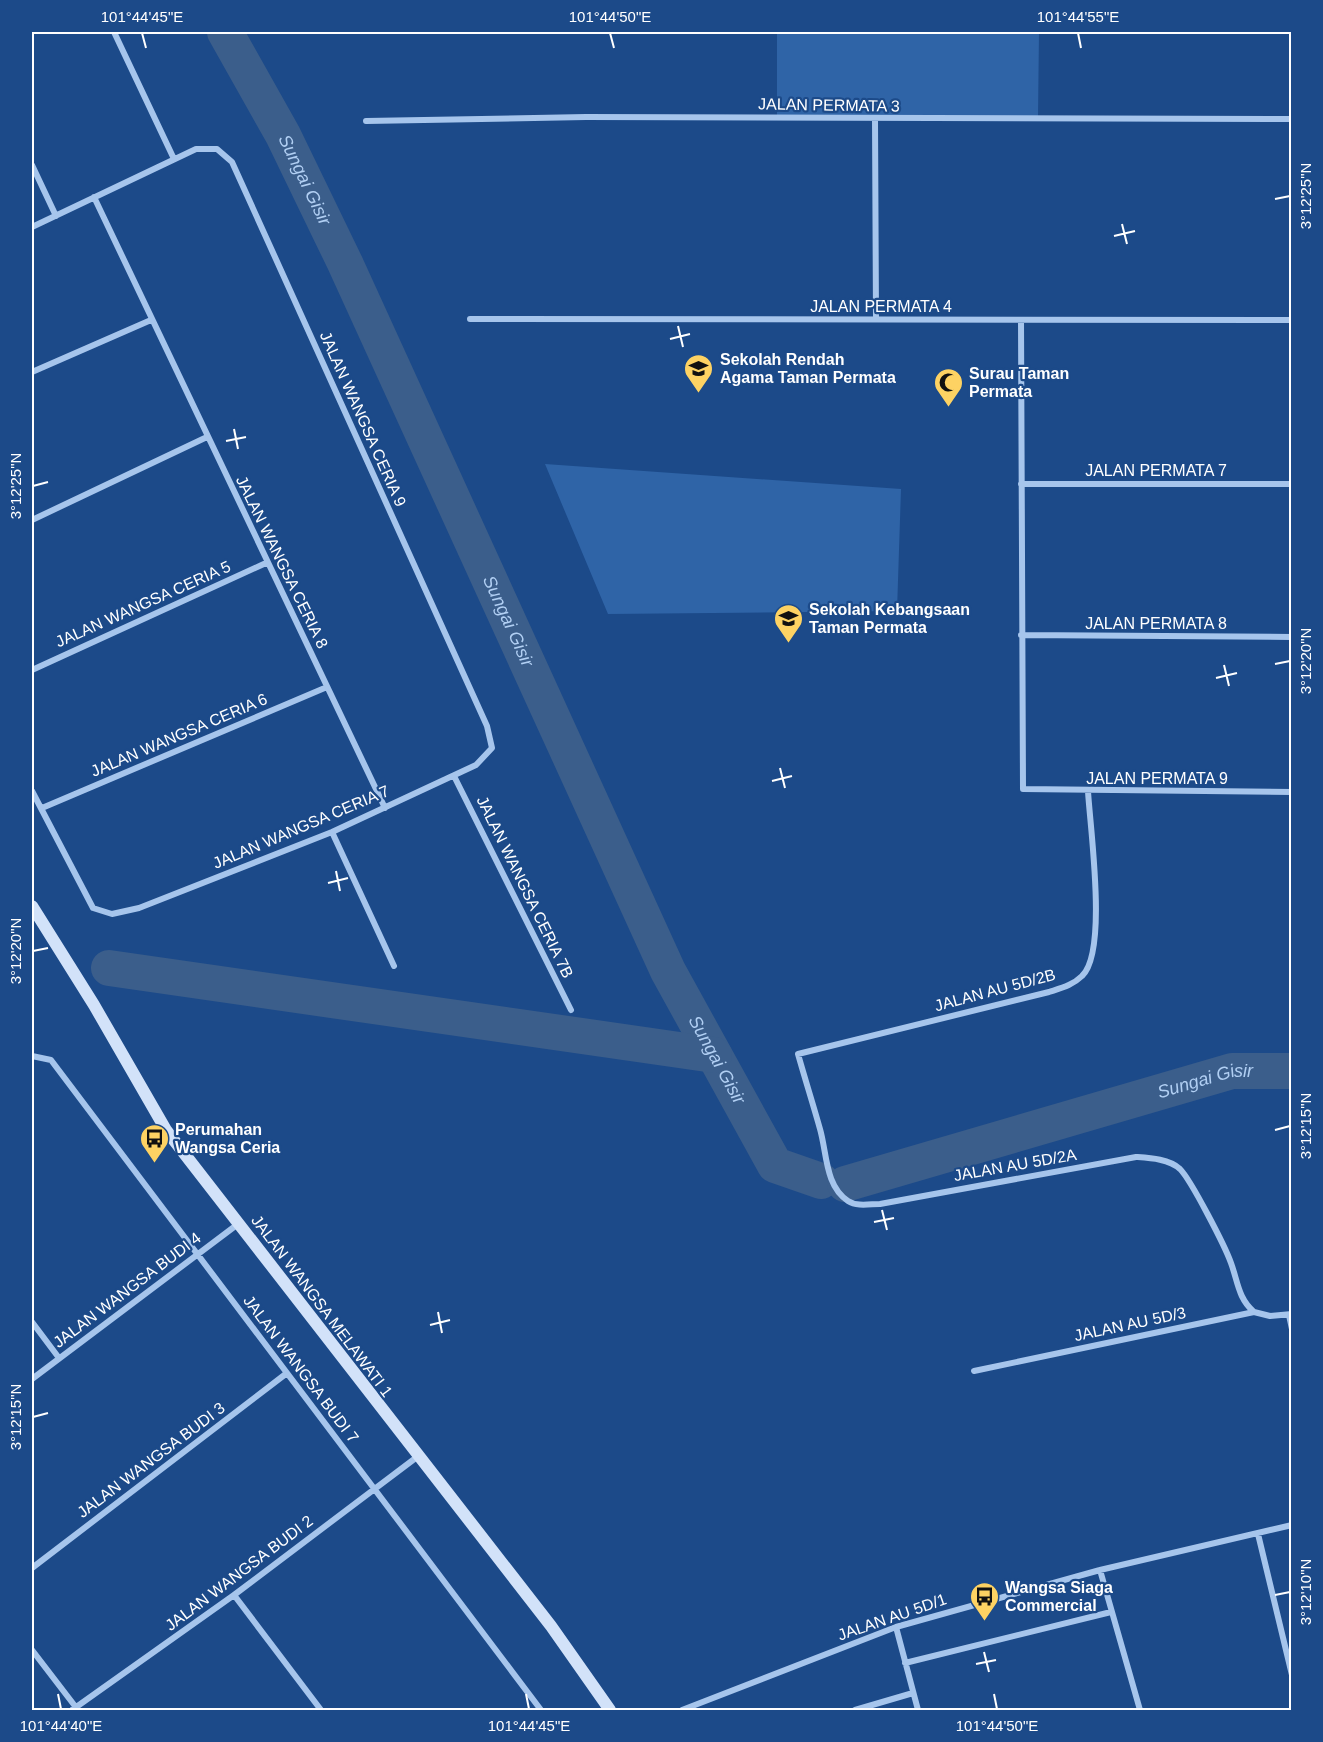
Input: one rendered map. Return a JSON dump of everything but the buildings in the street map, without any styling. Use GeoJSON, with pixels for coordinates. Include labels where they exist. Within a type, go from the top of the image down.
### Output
{"type":"FeatureCollection","features":[{"type":"Feature","properties":{"kind":"street"},"geometry":{"type":"LineString","coordinates":[[114,32],[174,159]]}},
{"type":"Feature","properties":{"kind":"street","name":"JALAN PERMATA 3"},"geometry":{"type":"LineString","coordinates":[[366,121],[586,117],[1292,119]]}},
{"type":"Feature","properties":{"kind":"street"},"geometry":{"type":"LineString","coordinates":[[875,119],[876,319]]}},
{"type":"Feature","properties":{"kind":"street","name":"JALAN WANGSA CERIA 9"},"geometry":{"type":"LineString","coordinates":[[32,227],[196,149],[217,149],[232,162],[487,726],[492,748]]}},
{"type":"Feature","properties":{"kind":"street"},"geometry":{"type":"LineString","coordinates":[[32,165],[56,216]]}},
{"type":"Feature","properties":{"kind":"street","name":"JALAN WANGSA CERIA 8"},"geometry":{"type":"LineString","coordinates":[[94,197],[266,563],[385,807]]}},
{"type":"Feature","properties":{"kind":"street","name":"JALAN PERMATA 4"},"geometry":{"type":"LineString","coordinates":[[470,319],[1292,320]]}},
{"type":"Feature","properties":{"kind":"street"},"geometry":{"type":"LineString","coordinates":[[32,372],[152,320]]}},
{"type":"Feature","properties":{"kind":"street"},"geometry":{"type":"LineString","coordinates":[[1021,320],[1021,635]]}},
{"type":"Feature","properties":{"kind":"street"},"geometry":{"type":"LineString","coordinates":[[32,520],[207,437]]}},
{"type":"Feature","properties":{"kind":"street","name":"JALAN PERMATA 7"},"geometry":{"type":"LineString","coordinates":[[1021,484],[1292,484]]}},
{"type":"Feature","properties":{"kind":"street","name":"JALAN WANGSA CERIA 5"},"geometry":{"type":"LineString","coordinates":[[32,670],[266,563]]}},
{"type":"Feature","properties":{"kind":"street","name":"JALAN PERMATA 8"},"geometry":{"type":"LineString","coordinates":[[1021,635],[1292,637]]}},
{"type":"Feature","properties":{"kind":"street","name":"JALAN PERMATA 9"},"geometry":{"type":"LineString","coordinates":[[1021,635],[1023,789],[1292,792]]}},
{"type":"Feature","properties":{"kind":"street","name":"JALAN WANGSA CERIA 6"},"geometry":{"type":"LineString","coordinates":[[42,808],[327,687]]}},
{"type":"Feature","properties":{"kind":"street","name":"JALAN WANGSA CERIA 7"},"geometry":{"type":"LineString","coordinates":[[42,808],[93,908],[112,914],[139,908],[332,832],[476,765],[492,748]]}},
{"type":"Feature","properties":{"kind":"street","name":"JALAN WANGSA CERIA 7B"},"geometry":{"type":"LineString","coordinates":[[454,776],[571,1010]]}},
{"type":"Feature","properties":{"kind":"street"},"geometry":{"type":"LineString","coordinates":[[32,791],[42,808]]}},
{"type":"Feature","properties":{"kind":"street","name":"JALAN AU 5D/2B"},"geometry":{"type":"LineString","coordinates":[[798,1054],[1049,992],[1070,984],[1084,975],[1094,955],[1097,929],[1088,791]]}},
{"type":"Feature","properties":{"kind":"street"},"geometry":{"type":"LineString","coordinates":[[332,832],[394,966]]}},
{"type":"Feature","properties":{"kind":"street","name":"JALAN WANGSA MELAWATI 1"},"geometry":{"type":"LineString","coordinates":[[32,906],[94,1005],[166,1130],[550,1626],[610,1710]]}},
{"type":"Feature","properties":{"kind":"street","name":"JALAN AU 5D/2A"},"geometry":{"type":"LineString","coordinates":[[798,1054],[821,1132],[829,1172],[837,1189],[849,1201],[861,1205],[880,1204],[1136,1156],[1162,1160],[1179,1169],[1189,1183],[1225,1248],[1245,1304],[1254,1312]]}},
{"type":"Feature","properties":{"kind":"street","name":"JALAN WANGSA BUDI 7"},"geometry":{"type":"LineString","coordinates":[[32,1056],[51,1060],[540,1710]]}},
{"type":"Feature","properties":{"kind":"street","name":"JALAN WANGSA BUDI 4"},"geometry":{"type":"LineString","coordinates":[[32,1379],[238,1223]]}},
{"type":"Feature","properties":{"kind":"street","name":"JALAN AU 5D/3"},"geometry":{"type":"LineString","coordinates":[[974,1371],[1254,1312],[1270,1316],[1290,1315]]}},
{"type":"Feature","properties":{"kind":"street"},"geometry":{"type":"LineString","coordinates":[[1290,1315],[1292,1329]]}},
{"type":"Feature","properties":{"kind":"street"},"geometry":{"type":"LineString","coordinates":[[32,1322],[59,1358]]}},
{"type":"Feature","properties":{"kind":"street","name":"JALAN WANGSA BUDI 3"},"geometry":{"type":"LineString","coordinates":[[32,1568],[287,1373]]}},
{"type":"Feature","properties":{"kind":"street","name":"JALAN WANGSA BUDI 2"},"geometry":{"type":"LineString","coordinates":[[75,1710],[234,1595],[417,1457]]}},
{"type":"Feature","properties":{"kind":"street","name":"JALAN AU 5D/1"},"geometry":{"type":"LineString","coordinates":[[682,1710],[896,1627],[1100,1570],[1292,1525]]}},
{"type":"Feature","properties":{"kind":"street"},"geometry":{"type":"LineString","coordinates":[[1258,1534],[1292,1675]]}},
{"type":"Feature","properties":{"kind":"street"},"geometry":{"type":"LineString","coordinates":[[1100,1570],[1140,1710]]}},
{"type":"Feature","properties":{"kind":"street"},"geometry":{"type":"LineString","coordinates":[[234,1595],[321,1710]]}},
{"type":"Feature","properties":{"kind":"street"},"geometry":{"type":"LineString","coordinates":[[905,1663],[1111,1612]]}},
{"type":"Feature","properties":{"kind":"street"},"geometry":{"type":"LineString","coordinates":[[896,1627],[918,1710]]}},
{"type":"Feature","properties":{"kind":"street"},"geometry":{"type":"LineString","coordinates":[[32,1650],[75,1710]]}},
{"type":"Feature","properties":{"kind":"street"},"geometry":{"type":"LineString","coordinates":[[855,1710],[913,1693]]}},
{"type":"Feature","properties":{"kind":"shaded area"},"geometry":{"type":"Polygon","coordinates":[[[777,32],[1039,32],[1038,116],[777,115],[777,32]]]}},
{"type":"Feature","properties":{"kind":"shaded area"},"geometry":{"type":"Polygon","coordinates":[[[545,464],[901,489],[897,611],[608,614],[545,464]]]}},
{"type":"Feature","properties":{"kind":"waterway","name":"Sungai Gisir"},"geometry":{"type":"LineString","coordinates":[[225,32],[283,135],[345,263],[668,971],[775,1165],[821,1181]]}},
{"type":"Feature","properties":{"kind":"waterway"},"geometry":{"type":"LineString","coordinates":[[109,968],[714,1055]]}},
{"type":"Feature","properties":{"kind":"waterway","name":"Sungai Gisir"},"geometry":{"type":"LineString","coordinates":[[845,1184],[1232,1071],[1292,1071]]}},
{"type":"Feature","properties":{"kind":"place","name":"Sekolah Rendah Agama Taman Permata"},"geometry":{"type":"Point","coordinates":[699,394]}},
{"type":"Feature","properties":{"kind":"place","name":"Surau Taman Permata"},"geometry":{"type":"Point","coordinates":[948,408]}},
{"type":"Feature","properties":{"kind":"place","name":"Sekolah Kebangsaan Taman Permata"},"geometry":{"type":"Point","coordinates":[788,644]}},
{"type":"Feature","properties":{"kind":"place","name":"Perumahan Wangsa Ceria"},"geometry":{"type":"Point","coordinates":[154,1164]}},
{"type":"Feature","properties":{"kind":"place","name":"Wangsa Siaga Commercial"},"geometry":{"type":"Point","coordinates":[984,1622]}}]}
